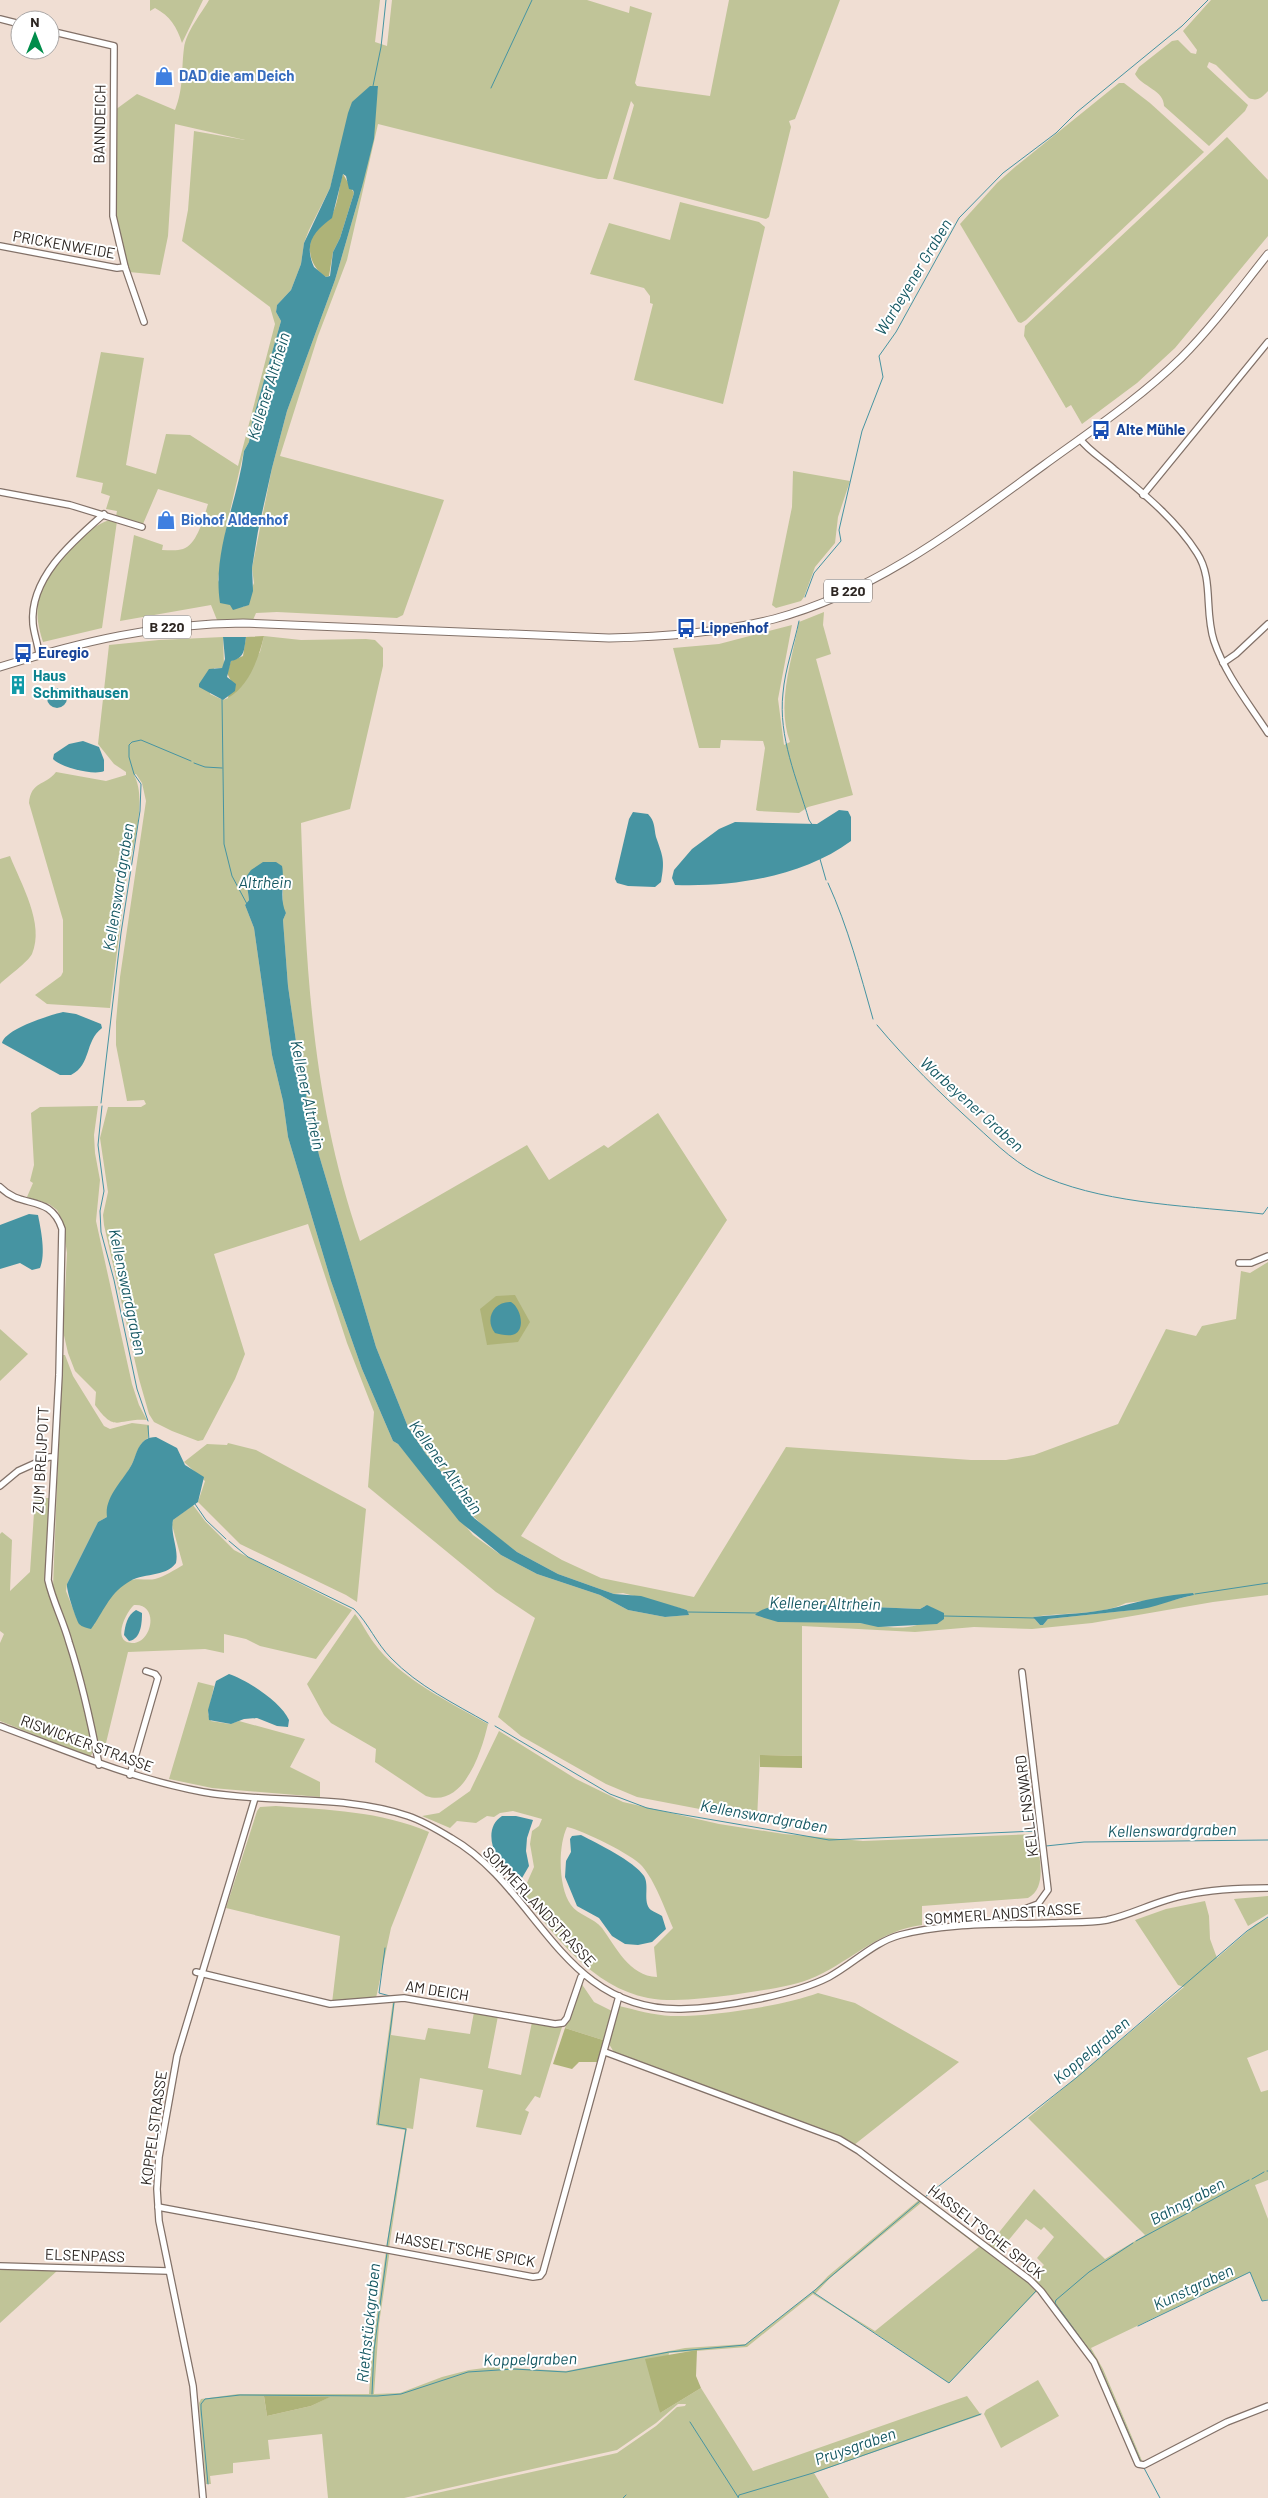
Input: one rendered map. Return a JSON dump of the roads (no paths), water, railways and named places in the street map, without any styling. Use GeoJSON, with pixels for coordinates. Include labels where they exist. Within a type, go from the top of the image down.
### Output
{"type":"FeatureCollection","features":[{"type":"Feature","properties":{"kind":"main road","name":"B 220"},"geometry":{"type":"LineString","coordinates":[[0,667],[39,654],[129,632],[194,625],[243,623],[312,625],[609,638],[740,627],[774,619],[824,602],[865,584],[912,558],[1080,439],[1145,390],[1182,357],[1268,254]]}},
{"type":"Feature","properties":{"kind":"street","name":"BANNDEICH"},"geometry":{"type":"LineString","coordinates":[[60,33],[114,46],[113,216],[125,267]]}},
{"type":"Feature","properties":{"kind":"street","name":"PRICKENWEIDE"},"geometry":{"type":"LineString","coordinates":[[0,246],[117,268],[125,267],[144,322]]}},
{"type":"Feature","properties":{"kind":"street"},"geometry":{"type":"LineString","coordinates":[[1144,495],[1268,342]]}},
{"type":"Feature","properties":{"kind":"street"},"geometry":{"type":"LineString","coordinates":[[1080,439],[1144,495],[1185,535],[1206,570],[1208,618],[1223,663],[1268,732]]}},
{"type":"Feature","properties":{"kind":"street"},"geometry":{"type":"LineString","coordinates":[[0,492],[70,504],[142,528]]}},
{"type":"Feature","properties":{"kind":"street"},"geometry":{"type":"LineString","coordinates":[[39,654],[33,624],[34,606],[39,588],[56,561],[76,538],[104,514]]}},
{"type":"Feature","properties":{"kind":"street"},"geometry":{"type":"LineString","coordinates":[[1223,663],[1247,645],[1268,624]]}},
{"type":"Feature","properties":{"kind":"street","name":"ZUM BREIJPOTT"},"geometry":{"type":"LineString","coordinates":[[0,1187],[17,1199],[42,1204],[51,1209],[62,1229],[61,1305],[48,1580],[78,1670],[99,1765]]}},
{"type":"Feature","properties":{"kind":"street"},"geometry":{"type":"LineString","coordinates":[[1239,1262],[1252,1263],[1268,1256]]}},
{"type":"Feature","properties":{"kind":"street"},"geometry":{"type":"LineString","coordinates":[[0,1486],[18,1471],[49,1457],[54,1457]]}},
{"type":"Feature","properties":{"kind":"street"},"geometry":{"type":"LineString","coordinates":[[130,1775],[158,1678],[155,1674],[146,1671]]}},
{"type":"Feature","properties":{"kind":"street","name":"KELLENSWARD"},"geometry":{"type":"LineString","coordinates":[[983,1925],[1038,1904],[1048,1890],[1022,1672]]}},
{"type":"Feature","properties":{"kind":"street","name":"RISWICKER STRASSE"},"geometry":{"type":"LineString","coordinates":[[0,1726],[99,1765],[130,1775],[208,1793],[255,1798]]}},
{"type":"Feature","properties":{"kind":"street","name":"KOPPELSTRASSE"},"geometry":{"type":"LineString","coordinates":[[204,2498],[192,2386],[168,2271],[158,2206],[159,2157],[170,2088],[198,1973],[255,1798]]}},
{"type":"Feature","properties":{"kind":"street","name":"SOMMERLANDSTRASSE"},"geometry":{"type":"LineString","coordinates":[[255,1798],[356,1805],[411,1817],[455,1839],[489,1868],[566,1958],[584,1975],[619,1996],[654,2006],[681,2009],[758,1998],[814,1984],[832,1975],[866,1952],[898,1936],[932,1930],[983,1925],[1106,1920],[1185,1895],[1240,1888],[1268,1888]]}},
{"type":"Feature","properties":{"kind":"street","name":"AM DEICH"},"geometry":{"type":"LineString","coordinates":[[198,1973],[330,2004],[404,1998],[555,2024],[563,2023],[567,2018],[581,1977],[584,1975]]}},
{"type":"Feature","properties":{"kind":"street","name":"HASSELT'SCHE SPICK"},"geometry":{"type":"LineString","coordinates":[[158,2206],[533,2277],[540,2276],[543,2272],[619,1996]]}},
{"type":"Feature","properties":{"kind":"street","name":"HASSELT'SCHE SPICK"},"geometry":{"type":"LineString","coordinates":[[605,2052],[839,2139],[859,2151],[1030,2280],[1041,2291],[1094,2362],[1138,2464],[1144,2465],[1226,2422],[1268,2406]]}},
{"type":"Feature","properties":{"kind":"street","name":"ELSENPASS"},"geometry":{"type":"LineString","coordinates":[[0,2266],[168,2271]]}},
{"type":"Feature","properties":{"kind":"water"},"geometry":{"type":"Polygon","coordinates":[[[370,86],[378,86],[374,139],[362,187],[335,280],[287,411],[272,468],[252,568],[253,591],[249,605],[233,610],[230,605],[220,603],[218,584],[222,545],[244,451],[249,442],[252,422],[281,321],[276,312],[277,305],[291,290],[301,264],[304,243],[330,188],[352,102],[370,86]],[[343,174],[332,218],[320,228],[310,244],[314,267],[326,277],[330,276],[333,252],[340,238],[354,193],[353,190],[349,189],[346,176],[343,174]]]}},
{"type":"Feature","properties":{"kind":"water"},"geometry":{"type":"Polygon","coordinates":[[[223,637],[246,637],[243,653],[236,660],[231,661],[227,677],[236,684],[235,691],[223,700],[199,687],[199,684],[209,669],[222,668],[225,659],[223,637]]]}},
{"type":"Feature","properties":{"kind":"water"},"geometry":{"type":"Polygon","coordinates":[[[53,688],[61,688],[67,694],[67,702],[61,708],[53,708],[47,702],[47,694],[53,688]]]}},
{"type":"Feature","properties":{"kind":"water"},"geometry":{"type":"Polygon","coordinates":[[[83,741],[99,747],[104,760],[104,771],[77,770],[53,759],[54,754],[69,744],[83,741]]]}},
{"type":"Feature","properties":{"kind":"water"},"geometry":{"type":"Polygon","coordinates":[[[839,810],[848,811],[851,817],[851,841],[811,863],[767,877],[744,881],[721,884],[675,885],[672,878],[674,870],[692,849],[719,829],[735,822],[817,824],[839,810]]]}},
{"type":"Feature","properties":{"kind":"water"},"geometry":{"type":"Polygon","coordinates":[[[633,812],[648,814],[653,822],[663,863],[661,882],[655,887],[628,886],[617,883],[615,879],[629,819],[633,812]]]}},
{"type":"Feature","properties":{"kind":"water","name":"Altrhein"},"geometry":{"type":"Polygon","coordinates":[[[263,862],[276,862],[282,866],[282,896],[286,913],[283,920],[288,986],[299,1062],[319,1155],[376,1347],[408,1427],[426,1454],[450,1482],[474,1518],[517,1552],[558,1574],[614,1594],[641,1596],[687,1610],[689,1615],[665,1617],[628,1610],[600,1595],[537,1574],[501,1555],[459,1521],[398,1444],[393,1441],[362,1369],[331,1281],[288,1137],[283,1101],[272,1055],[254,928],[245,905],[249,900],[246,877],[251,870],[263,862]]]}},
{"type":"Feature","properties":{"kind":"water"},"geometry":{"type":"Polygon","coordinates":[[[63,1012],[76,1014],[101,1024],[102,1028],[96,1034],[82,1065],[71,1075],[60,1075],[2,1043],[5,1038],[19,1028],[39,1019],[63,1012]]]}},
{"type":"Feature","properties":{"kind":"water"},"geometry":{"type":"Polygon","coordinates":[[[29,1214],[38,1215],[43,1249],[40,1268],[32,1270],[20,1263],[0,1269],[0,1225],[29,1214]]]}},
{"type":"Feature","properties":{"kind":"water"},"geometry":{"type":"Polygon","coordinates":[[[511,1302],[519,1313],[521,1323],[518,1331],[510,1335],[495,1333],[490,1322],[492,1312],[500,1304],[511,1302]]]}},
{"type":"Feature","properties":{"kind":"water"},"geometry":{"type":"Polygon","coordinates":[[[156,1437],[177,1448],[185,1465],[204,1477],[198,1502],[173,1520],[176,1563],[166,1571],[139,1577],[121,1587],[111,1598],[91,1629],[85,1627],[79,1624],[67,1584],[98,1522],[107,1517],[108,1503],[111,1496],[132,1464],[140,1445],[146,1439],[156,1437]]]}},
{"type":"Feature","properties":{"kind":"water"},"geometry":{"type":"Polygon","coordinates":[[[1193,1593],[1194,1595],[1134,1610],[1048,1619],[1043,1625],[1040,1625],[1033,1617],[1097,1611],[1155,1598],[1193,1593]]]}},
{"type":"Feature","properties":{"kind":"water"},"geometry":{"type":"Polygon","coordinates":[[[801,1604],[920,1609],[927,1605],[944,1613],[944,1619],[937,1624],[878,1627],[860,1623],[778,1622],[755,1615],[759,1611],[770,1607],[801,1604]]]}},
{"type":"Feature","properties":{"kind":"water"},"geometry":{"type":"Polygon","coordinates":[[[136,1610],[142,1613],[141,1626],[136,1637],[129,1641],[124,1635],[125,1628],[127,1621],[136,1610]]]}},
{"type":"Feature","properties":{"kind":"water"},"geometry":{"type":"Polygon","coordinates":[[[229,1674],[254,1686],[279,1706],[289,1720],[288,1727],[277,1726],[257,1718],[244,1719],[231,1724],[209,1720],[208,1710],[216,1681],[229,1674]]]}},
{"type":"Feature","properties":{"kind":"water"},"geometry":{"type":"Polygon","coordinates":[[[502,1816],[516,1816],[533,1820],[527,1838],[526,1851],[529,1866],[522,1878],[506,1869],[494,1851],[492,1831],[495,1823],[502,1816]]]}},
{"type":"Feature","properties":{"kind":"water"},"geometry":{"type":"Polygon","coordinates":[[[581,1835],[624,1859],[644,1876],[648,1907],[662,1916],[666,1929],[652,1942],[638,1945],[625,1944],[612,1936],[599,1918],[577,1906],[565,1877],[566,1861],[571,1852],[570,1839],[572,1836],[581,1835]]]}},
{"type":"Feature","properties":{"kind":"waterway","name":"Kellener Altrhein"},"geometry":{"type":"LineString","coordinates":[[373,86],[381,47],[386,0]]}},
{"type":"Feature","properties":{"kind":"waterway"},"geometry":{"type":"LineString","coordinates":[[491,88],[532,0]]}},
{"type":"Feature","properties":{"kind":"waterway","name":"Warbeyener Graben"},"geometry":{"type":"LineString","coordinates":[[805,597],[814,573],[841,541],[839,530],[862,431],[883,377],[879,356],[896,332],[959,218],[1003,173],[1056,133],[1077,112],[1182,26],[1208,0]]}},
{"type":"Feature","properties":{"kind":"waterway","name":"Warbeyener Graben"},"geometry":{"type":"LineString","coordinates":[[799,621],[784,684],[783,726],[794,773],[809,820],[813,826]]}},
{"type":"Feature","properties":{"kind":"waterway","name":"Kellener Altrhein"},"geometry":{"type":"LineString","coordinates":[[222,698],[224,844],[232,876],[247,904]]}},
{"type":"Feature","properties":{"kind":"waterway","name":"Kellenswardgraben"},"geometry":{"type":"LineString","coordinates":[[101,1103],[121,933],[140,811],[141,784],[134,774],[129,757],[129,745],[132,742],[141,740],[191,761]]}},
{"type":"Feature","properties":{"kind":"waterway","name":"Kellenswardgraben"},"geometry":{"type":"LineString","coordinates":[[194,763],[205,767],[222,768]]}},
{"type":"Feature","properties":{"kind":"waterway","name":"Warbeyener Graben"},"geometry":{"type":"LineString","coordinates":[[820,859],[826,880]]}},
{"type":"Feature","properties":{"kind":"waterway","name":"Warbeyener Graben"},"geometry":{"type":"LineString","coordinates":[[828,883],[848,933],[873,1019]]}},
{"type":"Feature","properties":{"kind":"waterway","name":"Warbeyener Graben"},"geometry":{"type":"LineString","coordinates":[[877,1025],[912,1064],[962,1113],[1009,1155],[1027,1168],[1047,1178],[1099,1194],[1154,1203],[1263,1214],[1268,1207]]}},
{"type":"Feature","properties":{"kind":"waterway","name":"Kellenswardgraben"},"geometry":{"type":"LineString","coordinates":[[102,1106],[98,1145],[104,1191],[100,1211],[101,1232],[114,1280],[137,1389],[148,1421]]}},
{"type":"Feature","properties":{"kind":"waterway","name":"Kellenswardgraben"},"geometry":{"type":"LineString","coordinates":[[148,1426],[149,1440]]}},
{"type":"Feature","properties":{"kind":"waterway","name":"Kellenswardgraben"},"geometry":{"type":"LineString","coordinates":[[195,1504],[206,1520],[226,1539]]}},
{"type":"Feature","properties":{"kind":"waterway","name":"Kellenswardgraben"},"geometry":{"type":"LineString","coordinates":[[229,1541],[248,1557],[354,1609],[381,1646],[402,1668],[437,1694],[488,1723]]}},
{"type":"Feature","properties":{"kind":"waterway","name":"Kellener Altrhein"},"geometry":{"type":"LineString","coordinates":[[1195,1594],[1268,1583]]}},
{"type":"Feature","properties":{"kind":"waterway","name":"Kellener Altrhein"},"geometry":{"type":"LineString","coordinates":[[687,1612],[758,1613]]}},
{"type":"Feature","properties":{"kind":"waterway","name":"Kellener Altrhein"},"geometry":{"type":"LineString","coordinates":[[944,1616],[1035,1618]]}},
{"type":"Feature","properties":{"kind":"waterway","name":"Kellenswardgraben"},"geometry":{"type":"LineString","coordinates":[[495,1726],[610,1794],[647,1808],[829,1840],[1036,1831],[1038,1845]]}},
{"type":"Feature","properties":{"kind":"waterway","name":"Kellenswardgraben"},"geometry":{"type":"LineString","coordinates":[[1046,1846],[1084,1842],[1268,1840]]}},
{"type":"Feature","properties":{"kind":"waterway","name":"Koppelgraben"},"geometry":{"type":"LineString","coordinates":[[925,2197],[1076,2078],[1247,1931],[1268,1917]]}},
{"type":"Feature","properties":{"kind":"waterway","name":"Riethstückgraben"},"geometry":{"type":"LineString","coordinates":[[385,1948],[379,1993],[390,1996]]}},
{"type":"Feature","properties":{"kind":"waterway","name":"Riethstückgraben"},"geometry":{"type":"LineString","coordinates":[[387,2246],[406,2129],[378,2124],[394,2002]]}},
{"type":"Feature","properties":{"kind":"waterway","name":"Bahngraben"},"geometry":{"type":"LineString","coordinates":[[1252,2179],[1264,2172]]}},
{"type":"Feature","properties":{"kind":"waterway","name":"Bahngraben"},"geometry":{"type":"LineString","coordinates":[[1136,2241],[1249,2180]]}},
{"type":"Feature","properties":{"kind":"waterway","name":"Koppelgraben"},"geometry":{"type":"LineString","coordinates":[[208,2484],[201,2409],[201,2404],[205,2399],[240,2395],[377,2396],[401,2394],[468,2372],[514,2369],[566,2372],[669,2352],[745,2345],[815,2290],[920,2201]]}},
{"type":"Feature","properties":{"kind":"waterway","name":"Bahngraben"},"geometry":{"type":"LineString","coordinates":[[1087,2347],[1055,2303],[1056,2300],[1089,2272],[1133,2243]]}},
{"type":"Feature","properties":{"kind":"waterway","name":"Riethstückgraben"},"geometry":{"type":"LineString","coordinates":[[372,2394],[374,2350],[387,2253]]}},
{"type":"Feature","properties":{"kind":"waterway","name":"Kunstgraben"},"geometry":{"type":"LineString","coordinates":[[1138,2326],[1250,2272],[1262,2301],[1268,2300]]}},
{"type":"Feature","properties":{"kind":"waterway"},"geometry":{"type":"LineString","coordinates":[[813,2292],[949,2383],[1036,2291]]}},
{"type":"Feature","properties":{"kind":"waterway","name":"Bahngraben"},"geometry":{"type":"LineString","coordinates":[[1090,2350],[1101,2370],[1140,2460]]}},
{"type":"Feature","properties":{"kind":"waterway","name":"Pruysgraben"},"geometry":{"type":"LineString","coordinates":[[738,2498],[739,2495],[813,2473],[981,2414]]}},
{"type":"Feature","properties":{"kind":"waterway"},"geometry":{"type":"LineString","coordinates":[[690,2422],[738,2497]]}},
{"type":"Feature","properties":{"kind":"waterway","name":"Bahngraben"},"geometry":{"type":"LineString","coordinates":[[1144,2468],[1160,2498]]}},
{"type":"Feature","properties":{"kind":"waterway"},"geometry":{"type":"LineString","coordinates":[[623,2498],[626,2495]]}},
{"type":"Feature","properties":{"kind":"place","name":"DAD die am Deich"},"geometry":{"type":"Point","coordinates":[164,76]}},
{"type":"Feature","properties":{"kind":"place","name":"Alte Mühle"},"geometry":{"type":"Point","coordinates":[1101,430]}},
{"type":"Feature","properties":{"kind":"place","name":"Biohof Aldenhof"},"geometry":{"type":"Point","coordinates":[166,520]}},
{"type":"Feature","properties":{"kind":"place","name":"Lippenhof"},"geometry":{"type":"Point","coordinates":[686,628]}},
{"type":"Feature","properties":{"kind":"place","name":"Euregio"},"geometry":{"type":"Point","coordinates":[23,653]}},
{"type":"Feature","properties":{"kind":"place","name":"Haus Schmithausen"},"geometry":{"type":"Point","coordinates":[18,685]}}]}
